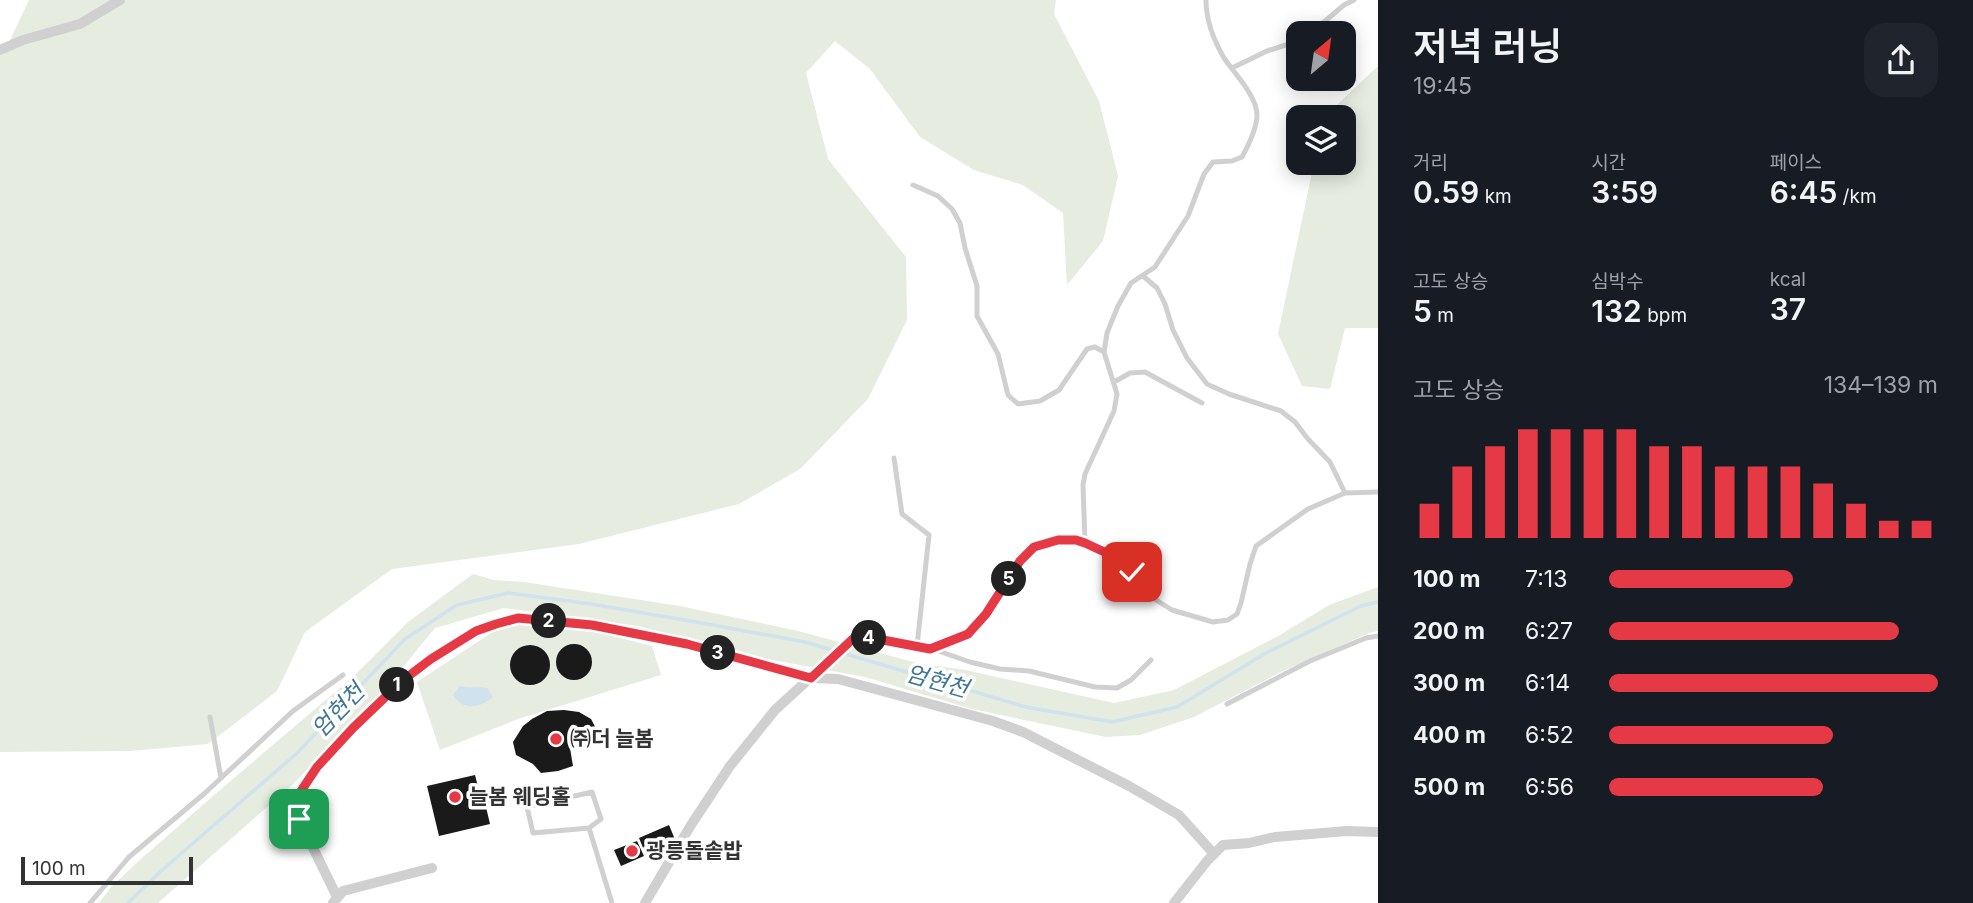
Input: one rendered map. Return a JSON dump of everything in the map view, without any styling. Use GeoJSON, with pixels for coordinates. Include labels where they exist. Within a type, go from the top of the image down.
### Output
{"type":"FeatureCollection","features":[{"type":"Feature","properties":{"kind":"street"},"geometry":{"type":"LineString","coordinates":[[0,50],[23,40],[80,24],[120,0]]}},
{"type":"Feature","properties":{"kind":"street"},"geometry":{"type":"LineString","coordinates":[[432,868],[343,891],[335,900],[299,819],[299,794],[317,767],[402,681],[476,631],[518,618],[592,625],[687,644],[811,678],[838,679],[993,721],[1023,732],[1129,786],[1179,816],[1214,854]]}},
{"type":"Feature","properties":{"kind":"street"},"geometry":{"type":"LineString","coordinates":[[645,903],[730,766],[775,710],[857,635],[930,649]]}},
{"type":"Feature","properties":{"kind":"street"},"geometry":{"type":"LineString","coordinates":[[1174,903],[1223,845],[1275,837],[1347,831],[1378,832]]}},
{"type":"Feature","properties":{"kind":"lane"},"geometry":{"type":"LineString","coordinates":[[1085,543],[1084,474],[1114,411],[1117,394],[1104,352],[1107,332],[1131,283],[1155,267],[1188,216],[1204,174],[1213,162],[1242,157],[1249,144],[1257,115],[1253,99],[1223,56],[1208,23],[1206,0]]}},
{"type":"Feature","properties":{"kind":"lane"},"geometry":{"type":"LineString","coordinates":[[1325,21],[1354,0]]}},
{"type":"Feature","properties":{"kind":"lane"},"geometry":{"type":"LineString","coordinates":[[1232,68],[1286,45]]}},
{"type":"Feature","properties":{"kind":"lane"},"geometry":{"type":"LineString","coordinates":[[913,185],[938,196],[952,209],[960,223],[977,286],[977,316],[998,354],[1008,395],[1018,404],[1040,401],[1059,390],[1087,349],[1095,347],[1104,352]]}},
{"type":"Feature","properties":{"kind":"lane"},"geometry":{"type":"LineString","coordinates":[[1143,276],[1157,288],[1187,358],[1207,384],[1281,411],[1295,422],[1330,462],[1345,493]]}},
{"type":"Feature","properties":{"kind":"lane"},"geometry":{"type":"LineString","coordinates":[[1114,382],[1130,373],[1145,372],[1202,403]]}},
{"type":"Feature","properties":{"kind":"lane"},"geometry":{"type":"LineString","coordinates":[[894,458],[902,514],[929,535],[917,646]]}},
{"type":"Feature","properties":{"kind":"lane"},"geometry":{"type":"LineString","coordinates":[[930,649],[968,634],[986,614],[1020,561],[1034,547],[1058,540],[1076,540],[1113,556],[1132,572],[1153,598],[1172,610],[1213,622],[1228,620],[1237,614],[1256,546],[1308,509],[1345,493],[1378,492]]}},
{"type":"Feature","properties":{"kind":"lane"},"geometry":{"type":"LineString","coordinates":[[1227,704],[1310,661],[1366,638],[1378,636]]}},
{"type":"Feature","properties":{"kind":"lane"},"geometry":{"type":"LineString","coordinates":[[930,649],[990,667],[1029,671],[1095,687],[1117,688],[1132,680],[1151,660]]}},
{"type":"Feature","properties":{"kind":"lane"},"geometry":{"type":"LineString","coordinates":[[90,903],[129,857],[221,778],[293,711],[343,675]]}},
{"type":"Feature","properties":{"kind":"lane"},"geometry":{"type":"LineString","coordinates":[[210,717],[221,778]]}},
{"type":"Feature","properties":{"kind":"lane"},"geometry":{"type":"LineString","coordinates":[[592,792],[601,819],[589,828],[533,833],[527,807],[592,792]]}},
{"type":"Feature","properties":{"kind":"lane"},"geometry":{"type":"LineString","coordinates":[[589,828],[612,903]]}},
{"type":"Feature","properties":{"kind":"shaded area"},"geometry":{"type":"Polygon","coordinates":[[[29,0],[1056,0],[1054,14],[1099,101],[1118,176],[1103,241],[1067,285],[1063,213],[1023,185],[974,170],[920,137],[870,69],[835,41],[806,73],[828,159],[906,257],[907,320],[868,399],[800,469],[739,504],[579,544],[392,569],[305,632],[277,691],[208,744],[130,751],[0,752],[0,55],[4,53],[29,0]]]}},
{"type":"Feature","properties":{"kind":"shaded area"},"geometry":{"type":"Polygon","coordinates":[[[1378,66],[1378,328],[1345,328],[1330,389],[1302,386],[1278,334],[1311,175],[1356,175],[1356,105],[1337,105],[1352,91],[1356,91],[1356,87],[1378,66]]]}},
{"type":"Feature","properties":{"kind":"shaded area"},"geometry":{"type":"Polygon","coordinates":[[[473,574],[494,580],[524,582],[680,606],[798,631],[921,664],[961,669],[1114,703],[1174,690],[1280,635],[1329,605],[1378,587],[1378,631],[1283,671],[1194,717],[1140,735],[1106,737],[972,709],[865,677],[767,659],[638,626],[504,608],[435,628],[379,696],[291,786],[158,903],[99,903],[111,887],[142,858],[354,676],[408,622],[473,574]]]}},
{"type":"Feature","properties":{"kind":"shaded area"},"geometry":{"type":"Polygon","coordinates":[[[524,623],[597,632],[652,646],[661,675],[518,719],[440,750],[417,682],[494,631],[524,623]]]}},
{"type":"Feature","properties":{"kind":"water"},"geometry":{"type":"Polygon","coordinates":[[[460,686],[487,688],[493,697],[483,704],[467,706],[453,695],[460,686]]]}},
{"type":"Feature","properties":{"kind":"building"},"geometry":{"type":"Polygon","coordinates":[[[574,644],[587,649],[592,662],[587,675],[574,680],[561,675],[556,662],[561,649],[574,644]]]}},
{"type":"Feature","properties":{"kind":"building"},"geometry":{"type":"Polygon","coordinates":[[[530,645],[538,646],[544,651],[549,657],[549,673],[544,679],[538,684],[530,685],[522,684],[516,679],[511,673],[510,665],[511,657],[516,651],[522,646],[530,645]]]}},
{"type":"Feature","properties":{"kind":"building"},"geometry":{"type":"Polygon","coordinates":[[[547,711],[579,712],[591,719],[598,732],[591,744],[570,748],[573,766],[541,773],[533,764],[516,755],[513,742],[523,726],[532,719],[547,711]]]}},
{"type":"Feature","properties":{"kind":"building","name":"늘봄 웨딩홀"},"geometry":{"type":"Polygon","coordinates":[[[475,775],[490,824],[439,836],[427,786],[475,775]]]}},
{"type":"Feature","properties":{"kind":"building"},"geometry":{"type":"Polygon","coordinates":[[[669,825],[676,842],[646,855],[639,838],[669,825]]]}},
{"type":"Feature","properties":{"kind":"building"},"geometry":{"type":"Polygon","coordinates":[[[637,841],[644,856],[621,866],[614,850],[637,841]]]}},
{"type":"Feature","properties":{"kind":"waterway","name":"엄현천"},"geometry":{"type":"LineString","coordinates":[[128,903],[296,754],[405,639],[457,605],[508,593],[702,623],[805,642],[1026,707],[1112,722],[1177,707],[1266,653],[1361,606],[1378,602]]}},
{"type":"Feature","properties":{"kind":"place","name":"㈜더 늘봄"},"geometry":{"type":"Point","coordinates":[556,739]}},
{"type":"Feature","properties":{"kind":"place","name":"늘봄 웨딩홀"},"geometry":{"type":"Point","coordinates":[455,797]}},
{"type":"Feature","properties":{"kind":"place","name":"광릉돌솥밥"},"geometry":{"type":"Point","coordinates":[632,851]}},
{"type":"Feature","properties":{"kind":"route"},"geometry":{"type":"LineString","coordinates":[[299,819],[299,794],[317,767],[353,728],[402,681],[431,659],[476,631],[496,624],[518,618],[592,625],[687,644],[811,678],[857,635],[930,649],[968,634],[1004,589],[1020,561],[1034,547],[1058,540],[1076,540],[1113,556],[1132,572]]}}]}
